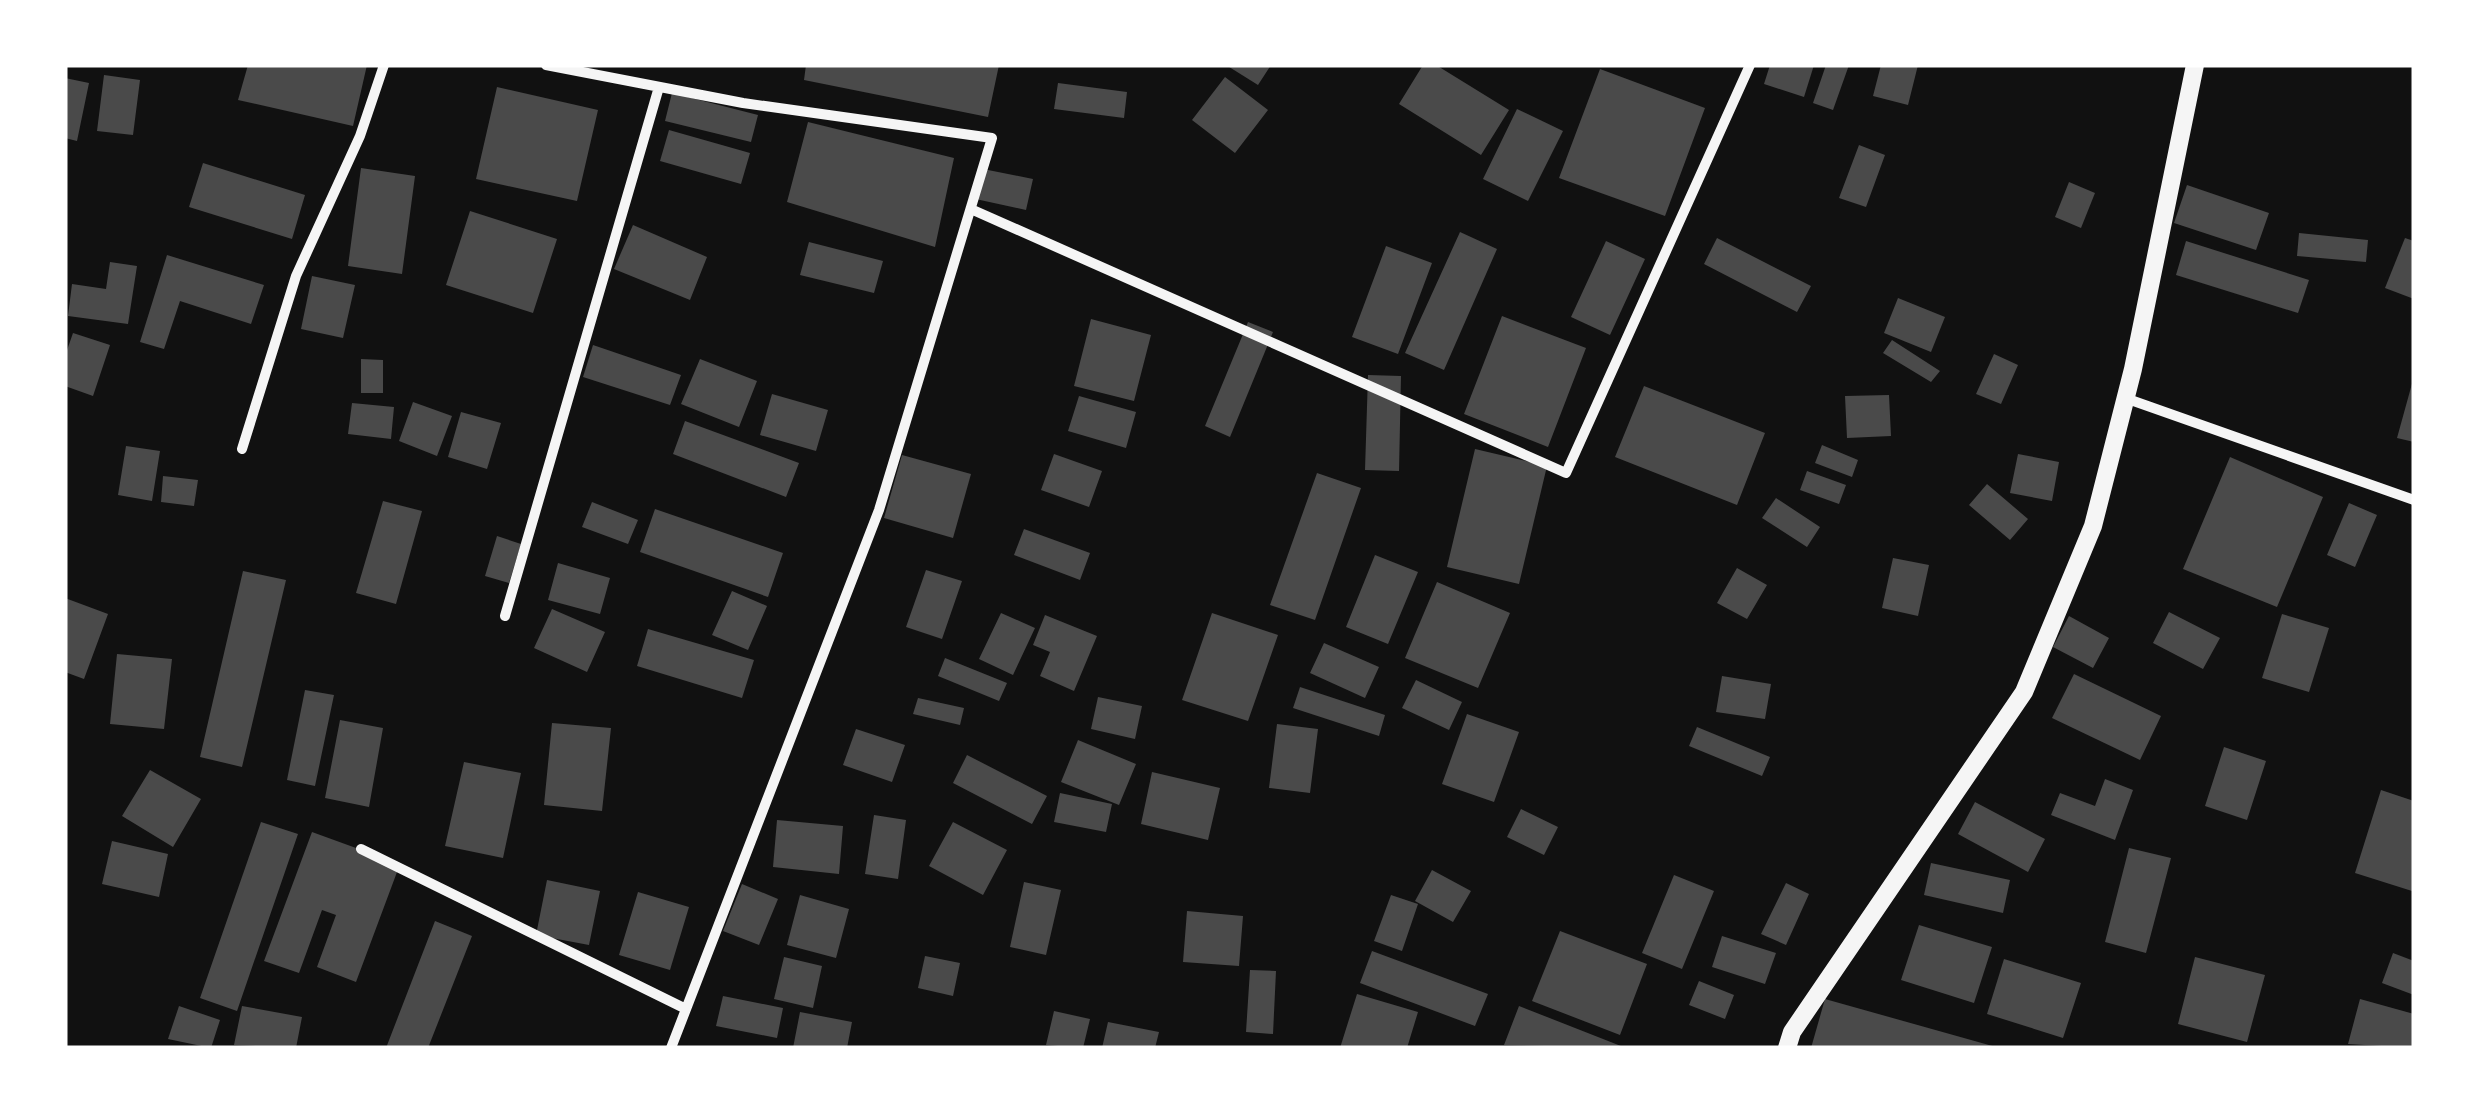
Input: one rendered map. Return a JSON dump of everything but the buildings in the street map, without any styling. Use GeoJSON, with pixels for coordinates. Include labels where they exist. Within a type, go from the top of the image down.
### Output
{"type":"FeatureCollection","features":[{"type":"Feature","properties":{"kind":"street"},"geometry":{"type":"LineString","coordinates":[[242,450],[296,276],[360,136],[384,65]]}},
{"type":"Feature","properties":{"kind":"street"},"geometry":{"type":"LineString","coordinates":[[546,65],[658,87],[992,138],[879,510],[671,1048]]}},
{"type":"Feature","properties":{"kind":"street"},"geometry":{"type":"LineString","coordinates":[[973,210],[1566,473],[1750,65]]}},
{"type":"Feature","properties":{"kind":"street"},"geometry":{"type":"LineString","coordinates":[[1787,1048],[1792,1032],[2024,692],[2093,526],[2125,398],[2196,65]]}},
{"type":"Feature","properties":{"kind":"street"},"geometry":{"type":"LineString","coordinates":[[506,616],[658,87]]}},
{"type":"Feature","properties":{"kind":"street"},"geometry":{"type":"LineString","coordinates":[[2125,398],[2414,500]]}},
{"type":"Feature","properties":{"kind":"street"},"geometry":{"type":"LineString","coordinates":[[361,848],[686,1009]]}}]}
